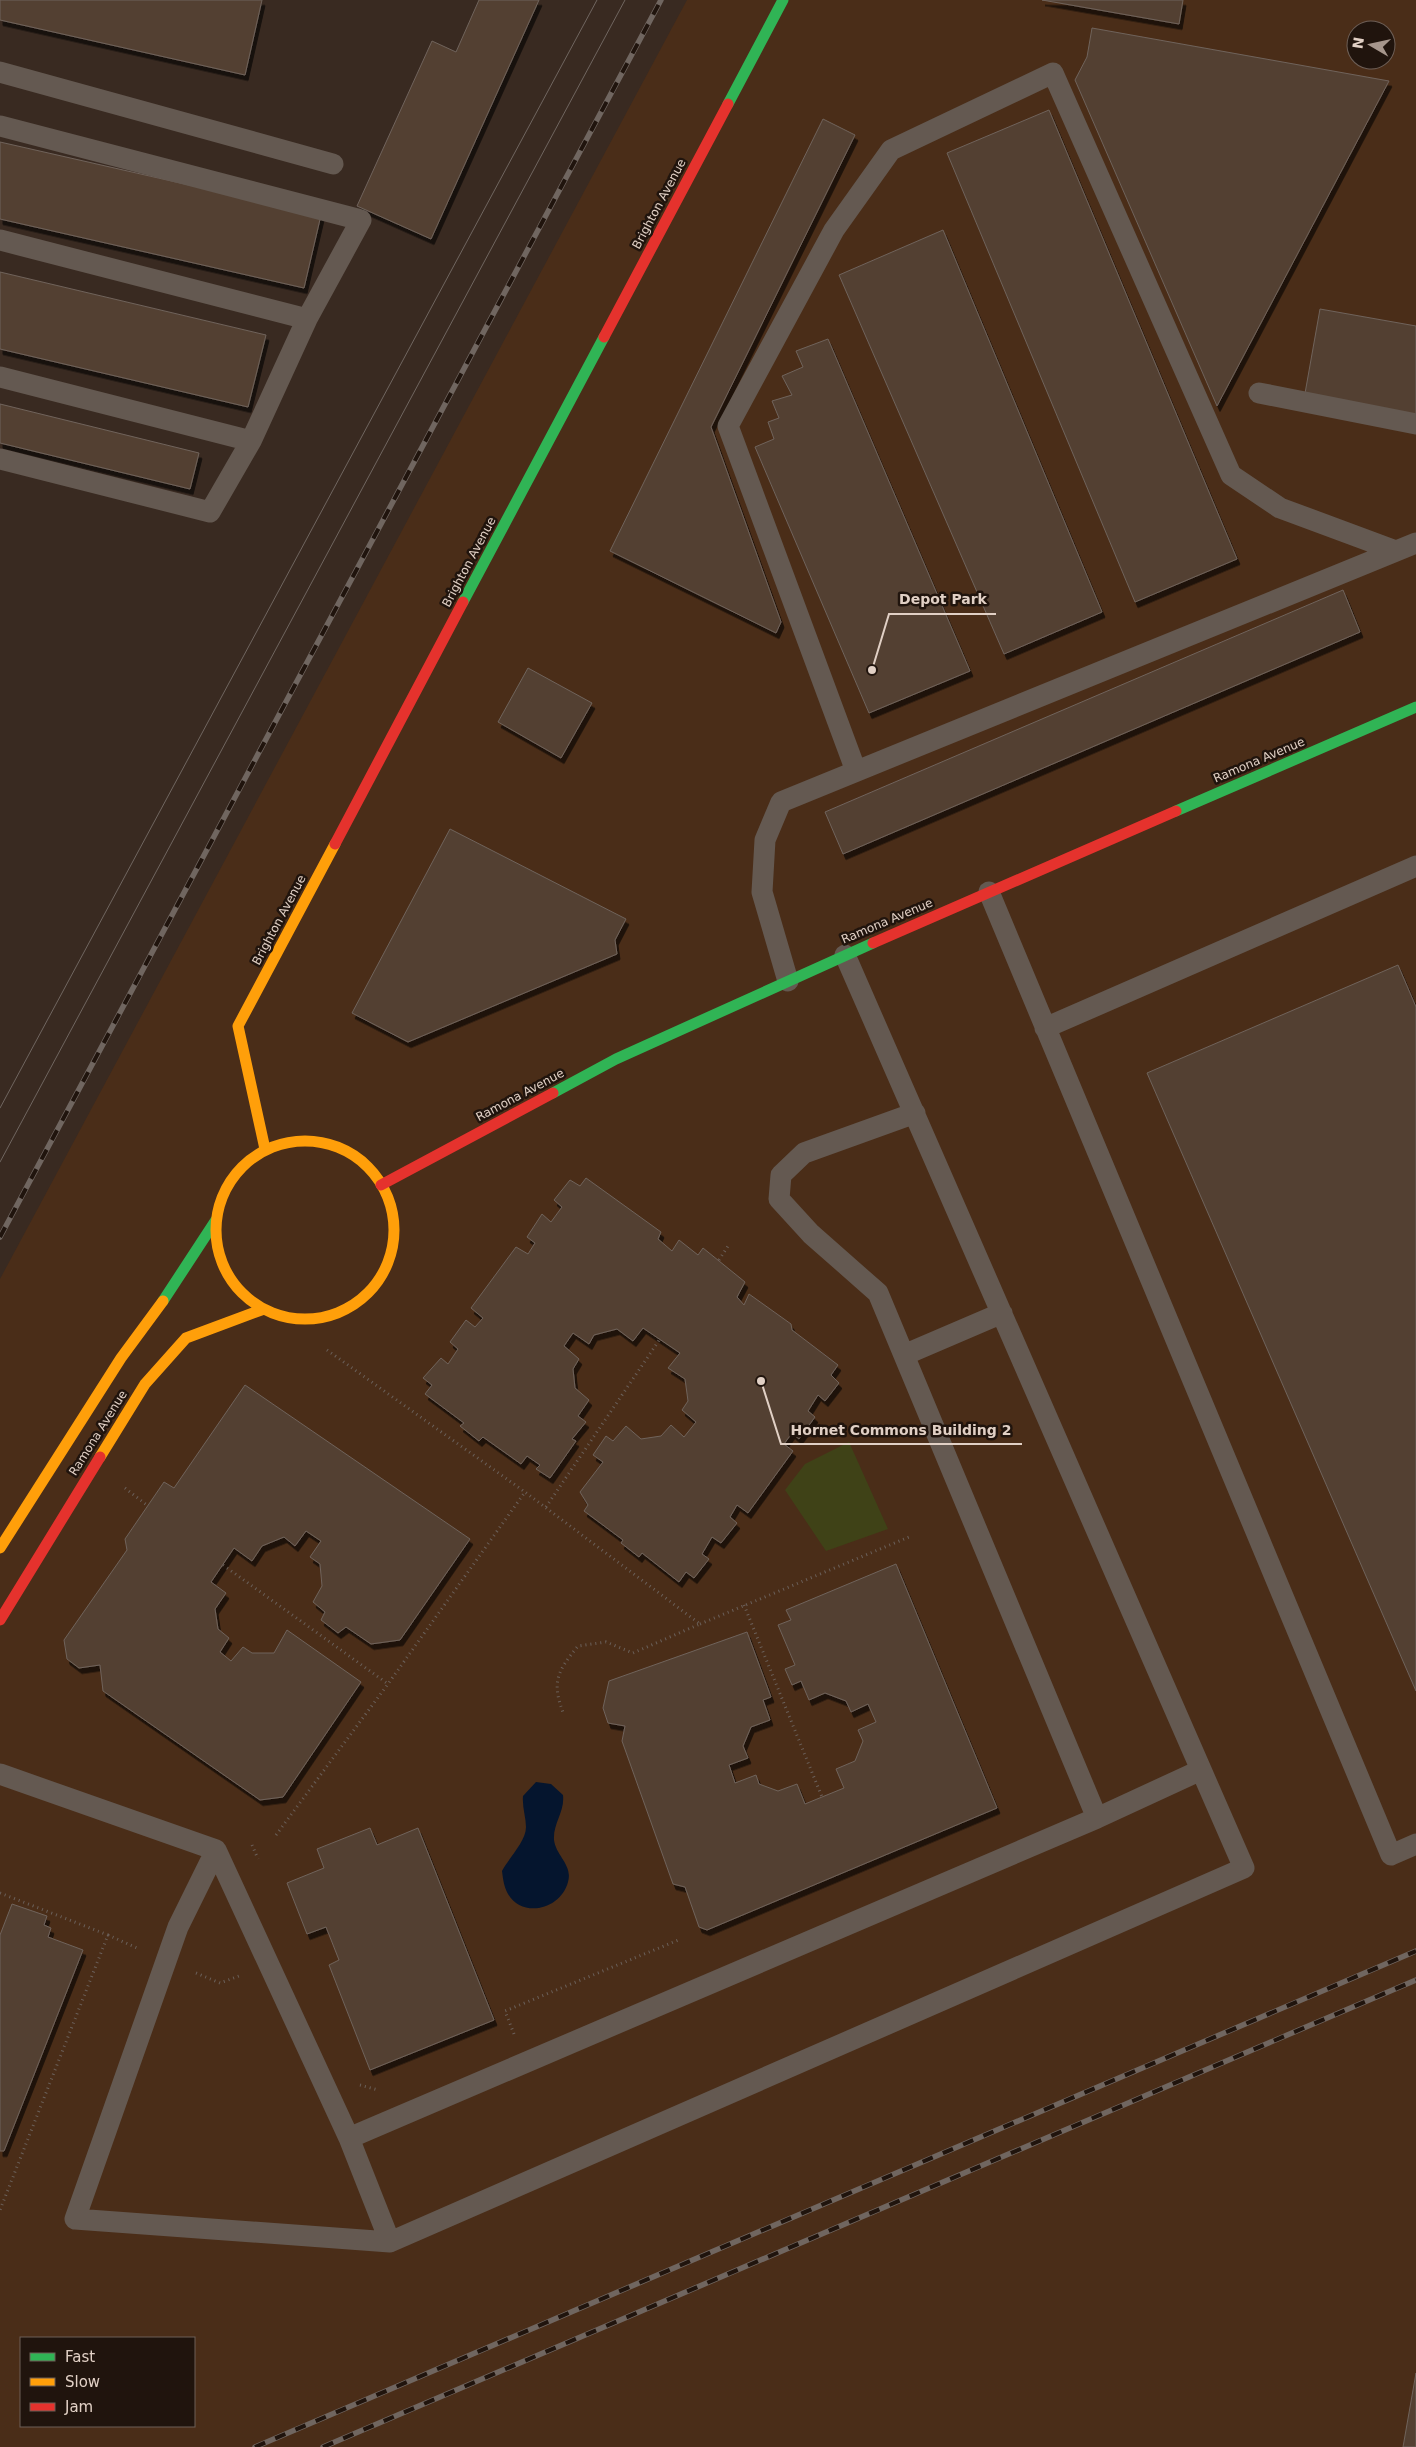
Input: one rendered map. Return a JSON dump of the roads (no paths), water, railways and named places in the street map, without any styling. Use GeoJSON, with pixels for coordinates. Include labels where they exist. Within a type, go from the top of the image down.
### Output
{"type":"FeatureCollection","features":[{"type":"Feature","properties":{"kind":"street","name":"Brighton Avenue"},"geometry":{"type":"LineString","coordinates":[[265,1149],[238,1026],[783,0]]}},
{"type":"Feature","properties":{"kind":"street","name":"Ramona Avenue"},"geometry":{"type":"LineString","coordinates":[[381,1185],[616,1059],[988,892],[1416,707]]}},
{"type":"Feature","properties":{"kind":"street","name":"Ramona Avenue"},"geometry":{"type":"LineString","coordinates":[[0,1548],[121,1358],[152,1318],[216,1220],[224,1191],[241,1166],[265,1149],[294,1140],[323,1142],[351,1152],[374,1172],[388,1198],[394,1227],[390,1257],[378,1283],[356,1303],[330,1316],[301,1320],[273,1314],[247,1299],[228,1277],[218,1250],[216,1220]]}},
{"type":"Feature","properties":{"kind":"street","name":"Ramona Avenue"},"geometry":{"type":"LineString","coordinates":[[0,1620],[145,1384],[186,1338],[264,1309]]}},
{"type":"Feature","properties":{"kind":"lane"},"geometry":{"type":"LineString","coordinates":[[0,72],[333,164]]}},
{"type":"Feature","properties":{"kind":"lane"},"geometry":{"type":"LineString","coordinates":[[856,771],[728,426],[834,230],[891,150],[1053,73],[1232,475],[1280,508],[1396,551]]}},
{"type":"Feature","properties":{"kind":"lane"},"geometry":{"type":"LineString","coordinates":[[0,126],[361,220],[307,319],[251,441],[210,512],[0,459]]}},
{"type":"Feature","properties":{"kind":"lane"},"geometry":{"type":"LineString","coordinates":[[0,240],[307,319]]}},
{"type":"Feature","properties":{"kind":"lane"},"geometry":{"type":"LineString","coordinates":[[0,377],[251,441]]}},
{"type":"Feature","properties":{"kind":"lane"},"geometry":{"type":"LineString","coordinates":[[1259,392],[1416,424]]}},
{"type":"Feature","properties":{"kind":"lane"},"geometry":{"type":"LineString","coordinates":[[788,981],[762,892],[765,840],[781,802],[1416,543]]}},
{"type":"Feature","properties":{"kind":"lane"},"geometry":{"type":"LineString","coordinates":[[1045,1028],[1416,866]]}},
{"type":"Feature","properties":{"kind":"lane"},"geometry":{"type":"LineString","coordinates":[[988,892],[1391,1855],[1416,1844]]}},
{"type":"Feature","properties":{"kind":"lane"},"geometry":{"type":"LineString","coordinates":[[216,1850],[178,1927],[75,2219],[390,2242],[1244,1868],[845,955]]}},
{"type":"Feature","properties":{"kind":"lane"},"geometry":{"type":"LineString","coordinates":[[915,1113],[804,1153],[781,1175],[779,1199],[811,1234],[878,1293],[1097,1818]]}},
{"type":"Feature","properties":{"kind":"lane"},"geometry":{"type":"LineString","coordinates":[[904,1355],[1002,1313]]}},
{"type":"Feature","properties":{"kind":"lane"},"geometry":{"type":"LineString","coordinates":[[349,2138],[1097,1818],[1201,1770]]}},
{"type":"Feature","properties":{"kind":"lane"},"geometry":{"type":"LineString","coordinates":[[0,1774],[216,1850],[349,2138],[390,2242]]}},
{"type":"Feature","properties":{"kind":"water"},"geometry":{"type":"Polygon","coordinates":[[[536,1782],[551,1784],[563,1795],[554,1840],[569,1876],[564,1891],[558,1899],[541,1908],[523,1906],[515,1902],[508,1894],[502,1871],[523,1838],[526,1827],[523,1796],[536,1782]]]}},
{"type":"Feature","properties":{"kind":"tram line"},"geometry":{"type":"LineString","coordinates":[[0,1108],[597,0]]}},
{"type":"Feature","properties":{"kind":"tram line"},"geometry":{"type":"LineString","coordinates":[[0,1162],[625,0]]}},
{"type":"Feature","properties":{"kind":"railway"},"geometry":{"type":"LineString","coordinates":[[0,1237],[661,0]]}},
{"type":"Feature","properties":{"kind":"railway"},"geometry":{"type":"LineString","coordinates":[[255,2447],[1416,1951]]}},
{"type":"Feature","properties":{"kind":"railway"},"geometry":{"type":"LineString","coordinates":[[323,2447],[1416,1980]]}},
{"type":"Feature","properties":{"kind":"place","name":"Depot Park"},"geometry":{"type":"Point","coordinates":[872,670]}},
{"type":"Feature","properties":{"kind":"place","name":"Hornet Commons Building 2"},"geometry":{"type":"Point","coordinates":[761,1381]}}]}
